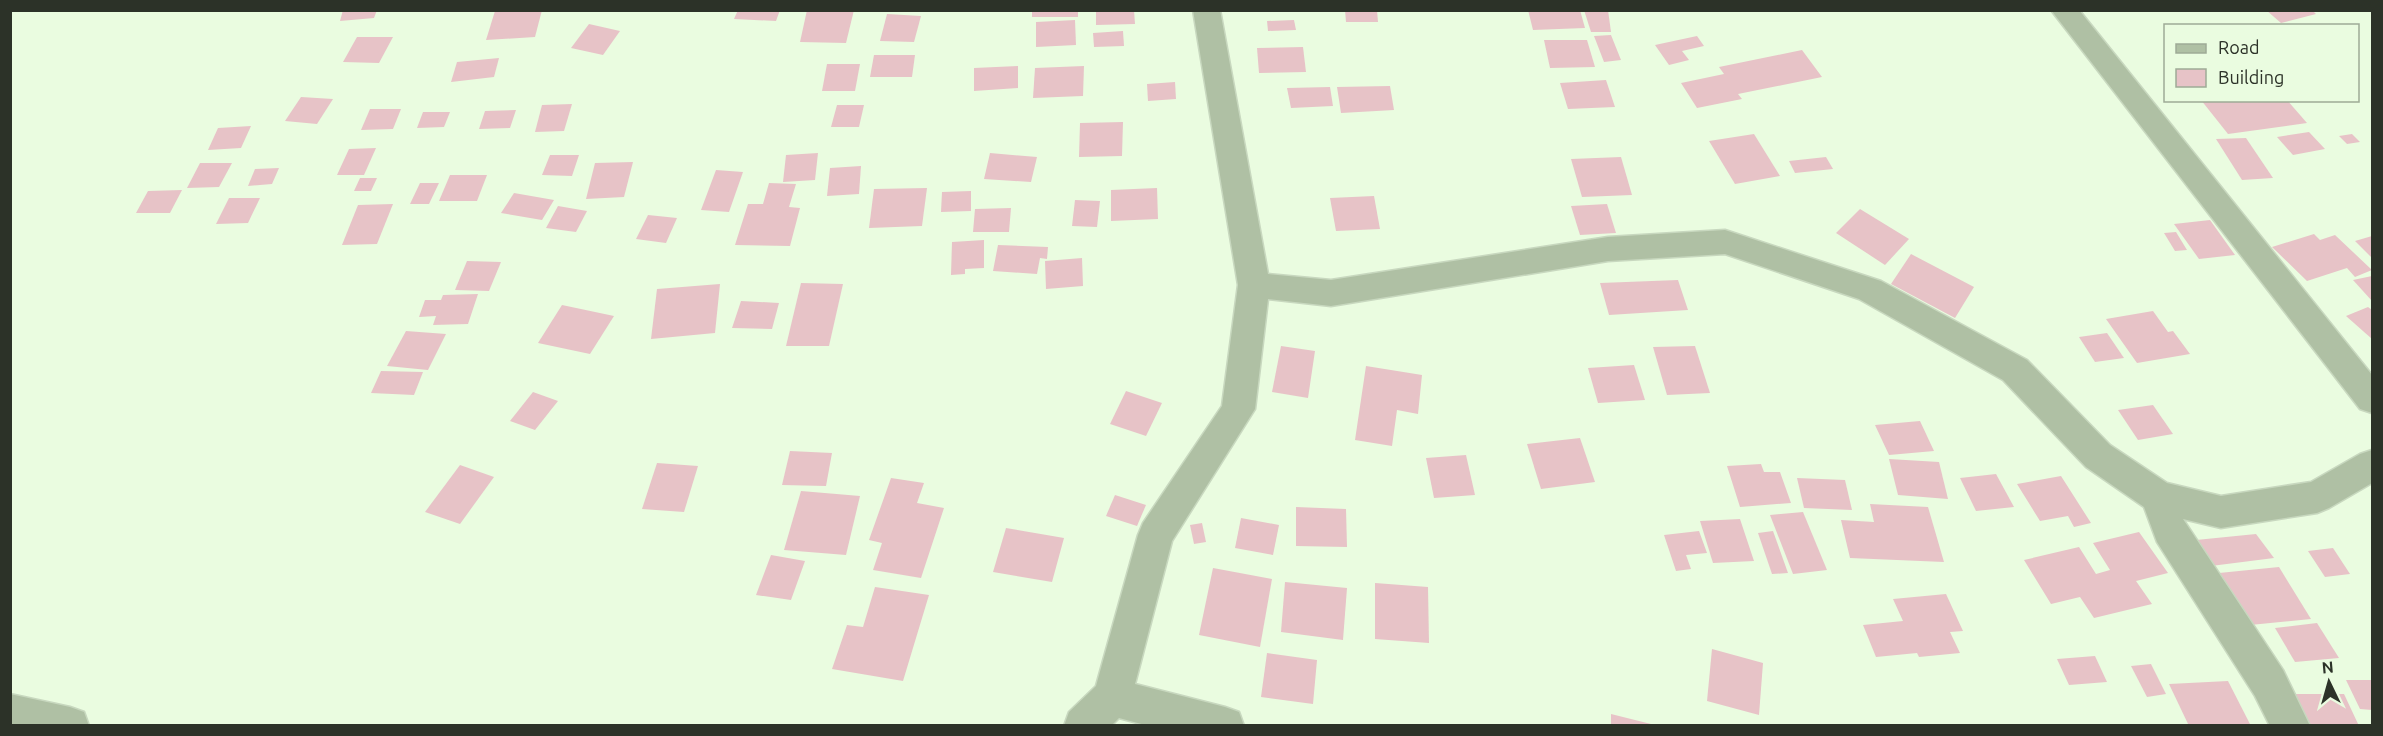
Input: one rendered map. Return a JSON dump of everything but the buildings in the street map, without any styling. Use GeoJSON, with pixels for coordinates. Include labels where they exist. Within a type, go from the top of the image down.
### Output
{"type":"FeatureCollection","features":[{"type":"Feature","properties":{"kind":"street"},"geometry":{"type":"LineString","coordinates":[[1083,726],[1112,697],[1155,535],[1238,409],[1254,285],[1206,10]]}},
{"type":"Feature","properties":{"kind":"street"},"geometry":{"type":"LineString","coordinates":[[2064,10],[2373,399]]}},
{"type":"Feature","properties":{"kind":"street"},"geometry":{"type":"LineString","coordinates":[[1254,285],[1331,293],[1608,249],[1725,242],[1870,290],[2015,370],[2098,456],[2158,496],[2221,512],[2317,497],[2373,465]]}},
{"type":"Feature","properties":{"kind":"street"},"geometry":{"type":"LineString","coordinates":[[2158,496],[2170,531],[2269,683],[2291,726]]}},
{"type":"Feature","properties":{"kind":"street"},"geometry":{"type":"LineString","coordinates":[[1112,697],[1225,726]]}},
{"type":"Feature","properties":{"kind":"street"},"geometry":{"type":"LineString","coordinates":[[10,713],[70,726]]}}]}
